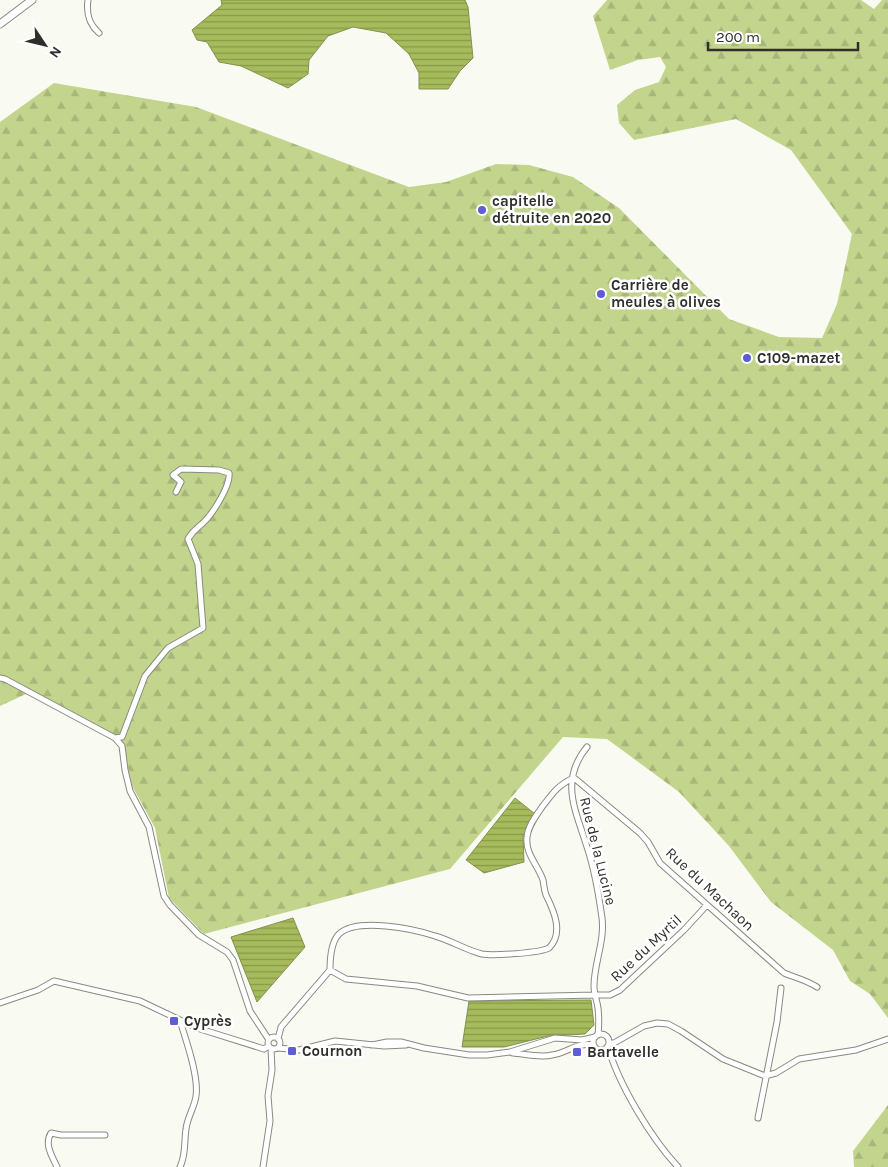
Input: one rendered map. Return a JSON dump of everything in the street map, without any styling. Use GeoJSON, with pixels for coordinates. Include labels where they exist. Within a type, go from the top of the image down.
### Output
{"type":"FeatureCollection","features":[{"type":"Feature","properties":{"kind":"main road"},"geometry":{"type":"LineString","coordinates":[[0,24],[32,0]]}},
{"type":"Feature","properties":{"kind":"street"},"geometry":{"type":"LineString","coordinates":[[84,0],[89,20],[99,33]]}},
{"type":"Feature","properties":{"kind":"street"},"geometry":{"type":"LineString","coordinates":[[87,7],[88,0]]}},
{"type":"Feature","properties":{"kind":"street"},"geometry":{"type":"LineString","coordinates":[[115,738],[122,737],[145,676],[168,648],[202,628],[198,564],[188,539],[192,531],[205,521],[223,494],[230,479],[229,473],[219,470],[181,468],[173,474],[180,482],[176,492]]}},
{"type":"Feature","properties":{"kind":"street"},"geometry":{"type":"LineString","coordinates":[[0,678],[115,738],[122,746],[124,770],[130,791],[149,826],[164,896],[170,905],[200,935],[228,952],[233,960],[250,1010],[274,1044],[289,1050],[299,1050],[334,1041],[372,1045],[407,1045],[469,1055],[487,1055],[510,1052],[555,1038],[582,1040],[623,1038],[644,1026],[657,1023],[668,1024],[723,1059],[766,1076],[776,1073],[799,1060],[856,1050],[888,1039]]}},
{"type":"Feature","properties":{"kind":"street","name":"Rue de la Lucine"},"geometry":{"type":"LineString","coordinates":[[587,747],[577,759],[573,777],[572,797],[577,822],[588,848],[602,918],[600,954],[594,985],[599,1023],[611,1058]]}},
{"type":"Feature","properties":{"kind":"street"},"geometry":{"type":"LineString","coordinates":[[263,1167],[270,1121],[268,1096],[274,1044],[279,1032],[290,1016],[330,970],[330,960],[335,940],[339,934],[346,929],[366,925],[381,926],[435,936],[481,954],[536,952],[549,948],[557,934],[556,921],[551,902],[546,894],[543,879],[527,850],[526,838],[536,815],[558,786],[573,777]]}},
{"type":"Feature","properties":{"kind":"street","name":"Rue du Machaon"},"geometry":{"type":"LineString","coordinates":[[573,777],[640,834],[648,842],[660,863],[784,973],[805,980],[817,987]]}},
{"type":"Feature","properties":{"kind":"street","name":"Rue du Myrtil"},"geometry":{"type":"LineString","coordinates":[[330,970],[346,979],[418,986],[468,998],[610,994],[620,990],[684,930],[707,905]]}},
{"type":"Feature","properties":{"kind":"street"},"geometry":{"type":"LineString","coordinates":[[0,1003],[29,993],[54,981],[140,1001],[197,1028],[264,1049],[274,1044]]}},
{"type":"Feature","properties":{"kind":"street"},"geometry":{"type":"LineString","coordinates":[[758,1118],[777,1022],[781,988]]}},
{"type":"Feature","properties":{"kind":"street"},"geometry":{"type":"LineString","coordinates":[[180,1021],[191,1060],[196,1096],[186,1130],[184,1159],[180,1167]]}},
{"type":"Feature","properties":{"kind":"street"},"geometry":{"type":"LineString","coordinates":[[510,1052],[548,1056],[559,1054],[581,1044],[594,1045],[604,1039]]}},
{"type":"Feature","properties":{"kind":"street"},"geometry":{"type":"LineString","coordinates":[[602,1050],[604,1039]]}},
{"type":"Feature","properties":{"kind":"street"},"geometry":{"type":"LineString","coordinates":[[594,1045],[596,1049],[602,1050],[611,1058],[651,1132],[666,1154],[678,1167]]}},
{"type":"Feature","properties":{"kind":"street"},"geometry":{"type":"LineString","coordinates":[[57,1167],[49,1148],[48,1137],[51,1133],[61,1135],[105,1135]]}},
{"type":"Feature","properties":{"kind":"green space"},"geometry":{"type":"Polygon","coordinates":[[[607,0],[861,0],[874,9],[882,0],[888,0],[888,1018],[870,994],[850,981],[833,950],[771,902],[729,846],[679,792],[607,739],[563,737],[450,869],[204,934],[169,898],[155,828],[131,784],[124,747],[108,731],[26,694],[0,706],[0,122],[54,83],[196,107],[409,187],[446,182],[496,164],[529,165],[573,177],[619,208],[729,319],[779,337],[822,338],[837,304],[852,234],[791,150],[736,119],[634,140],[619,123],[617,105],[635,90],[659,82],[666,67],[660,57],[638,60],[610,70],[593,16],[607,0]]]}},
{"type":"Feature","properties":{"kind":"green space"},"geometry":{"type":"Polygon","coordinates":[[[888,1105],[888,1167],[854,1167],[853,1151],[888,1105]]]}},
{"type":"Feature","properties":{"kind":"shaded area"},"geometry":{"type":"Polygon","coordinates":[[[221,0],[465,0],[468,7],[473,58],[460,71],[448,89],[419,89],[419,73],[409,54],[386,33],[353,27],[328,36],[309,60],[308,74],[288,88],[241,66],[219,62],[207,42],[197,40],[192,30],[222,5],[221,0]]]}},
{"type":"Feature","properties":{"kind":"shaded area"},"geometry":{"type":"Polygon","coordinates":[[[515,798],[535,814],[523,837],[524,862],[484,873],[466,860],[515,798]]]}},
{"type":"Feature","properties":{"kind":"shaded area"},"geometry":{"type":"Polygon","coordinates":[[[293,918],[305,947],[257,1002],[231,937],[293,918]]]}},
{"type":"Feature","properties":{"kind":"shaded area"},"geometry":{"type":"Polygon","coordinates":[[[591,1000],[594,1025],[585,1034],[548,1036],[504,1047],[462,1047],[469,1001],[591,1000]]]}},
{"type":"Feature","properties":{"kind":"place","name":"capitelle détruite en 2020"},"geometry":{"type":"Point","coordinates":[482,210]}},
{"type":"Feature","properties":{"kind":"place","name":"Carrière de meules à olives"},"geometry":{"type":"Point","coordinates":[601,294]}},
{"type":"Feature","properties":{"kind":"place","name":"C109-mazet"},"geometry":{"type":"Point","coordinates":[747,358]}},
{"type":"Feature","properties":{"kind":"place","name":"Cyprès"},"geometry":{"type":"Point","coordinates":[174,1021]}},
{"type":"Feature","properties":{"kind":"place","name":"Cournon"},"geometry":{"type":"Point","coordinates":[292,1051]}},
{"type":"Feature","properties":{"kind":"place","name":"Bartavelle"},"geometry":{"type":"Point","coordinates":[577,1052]}}]}
